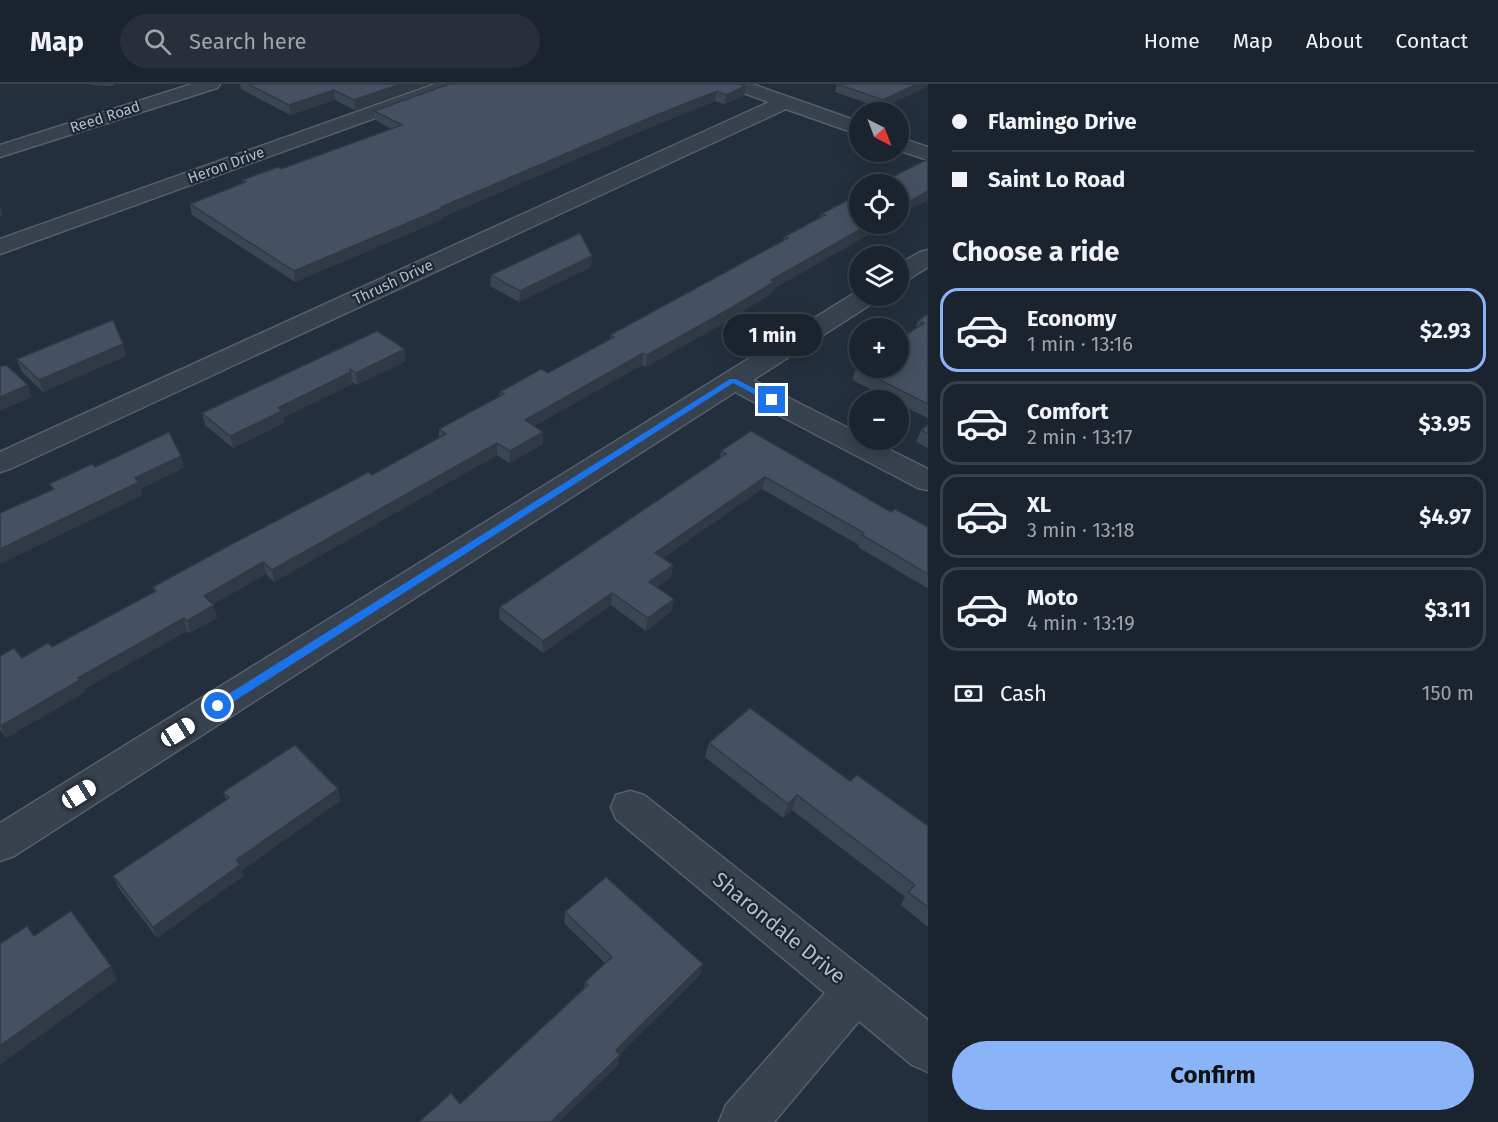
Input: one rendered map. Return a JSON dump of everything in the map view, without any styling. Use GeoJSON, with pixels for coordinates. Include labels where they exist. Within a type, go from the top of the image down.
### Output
{"type":"FeatureCollection","features":[{"type":"Feature","properties":{"kind":"street","name":"Reed Road"},"geometry":{"type":"LineString","coordinates":[[0,132],[156,90],[211,84]]}},
{"type":"Feature","properties":{"kind":"street","name":"Heron Drive"},"geometry":{"type":"LineString","coordinates":[[0,247],[452,84]]}},
{"type":"Feature","properties":{"kind":"street"},"geometry":{"type":"LineString","coordinates":[[735,84],[849,125]]}},
{"type":"Feature","properties":{"kind":"street","name":"Reed Road"},"geometry":{"type":"LineString","coordinates":[[0,151],[156,90]]}},
{"type":"Feature","properties":{"kind":"street","name":"Thrush Drive"},"geometry":{"type":"LineString","coordinates":[[0,463],[785,102]]}},
{"type":"Feature","properties":{"kind":"street"},"geometry":{"type":"LineString","coordinates":[[909,147],[928,154]]}},
{"type":"Feature","properties":{"kind":"street"},"geometry":{"type":"LineString","coordinates":[[909,269],[928,257]]}},
{"type":"Feature","properties":{"kind":"street"},"geometry":{"type":"LineString","coordinates":[[0,844],[851,306]]}},
{"type":"Feature","properties":{"kind":"street"},"geometry":{"type":"LineString","coordinates":[[733,380],[928,481]]}},
{"type":"Feature","properties":{"kind":"street","name":"Sharondale Drive"},"geometry":{"type":"LineString","coordinates":[[630,807],[928,1049]]}},
{"type":"Feature","properties":{"kind":"street"},"geometry":{"type":"LineString","coordinates":[[743,1122],[856,990]]}},
{"type":"Feature","properties":{"kind":"building"},"geometry":{"type":"Polygon","coordinates":[[[248,84],[401,84],[354,100],[334,90],[289,105],[248,84]]]}},
{"type":"Feature","properties":{"kind":"building"},"geometry":{"type":"Polygon","coordinates":[[[449,84],[740,84],[746,86],[726,95],[717,91],[654,116],[294,271],[190,204],[246,182],[242,180],[278,167],[281,169],[402,125],[374,111],[449,84]]]}},
{"type":"Feature","properties":{"kind":"building"},"geometry":{"type":"Polygon","coordinates":[[[837,84],[917,84],[883,100],[837,84]]]}},
{"type":"Feature","properties":{"kind":"building"},"geometry":{"type":"Polygon","coordinates":[[[928,159],[928,191],[909,202],[909,174],[898,174],[928,159]]]}},
{"type":"Feature","properties":{"kind":"building"},"geometry":{"type":"Polygon","coordinates":[[[849,200],[849,234],[852,234],[771,280],[774,282],[731,308],[647,355],[643,353],[525,420],[543,432],[510,451],[497,443],[272,570],[263,562],[204,596],[214,605],[187,621],[184,618],[0,725],[0,656],[14,648],[22,658],[48,643],[52,647],[156,591],[153,587],[217,552],[369,472],[372,475],[446,434],[439,429],[504,394],[500,392],[541,369],[548,373],[614,337],[610,335],[788,238],[784,237],[825,215],[821,214],[849,200]]]}},
{"type":"Feature","properties":{"kind":"building"},"geometry":{"type":"Polygon","coordinates":[[[580,233],[592,256],[520,291],[491,275],[580,233]]]}},
{"type":"Feature","properties":{"kind":"building"},"geometry":{"type":"Polygon","coordinates":[[[928,314],[928,404],[909,394],[909,390],[900,390],[876,378],[909,378],[909,333],[924,323],[918,321],[928,314]]]}},
{"type":"Feature","properties":{"kind":"building"},"geometry":{"type":"Polygon","coordinates":[[[113,320],[123,344],[39,380],[17,359],[113,320]]]}},
{"type":"Feature","properties":{"kind":"building"},"geometry":{"type":"Polygon","coordinates":[[[377,331],[405,349],[356,373],[350,369],[351,372],[278,408],[282,411],[230,436],[202,413],[377,331]]]}},
{"type":"Feature","properties":{"kind":"building"},"geometry":{"type":"Polygon","coordinates":[[[6,365],[28,385],[0,397],[0,367],[6,365]]]}},
{"type":"Feature","properties":{"kind":"building"},"geometry":{"type":"Polygon","coordinates":[[[928,425],[928,434],[921,430],[928,425]]]}},
{"type":"Feature","properties":{"kind":"building"},"geometry":{"type":"Polygon","coordinates":[[[751,431],[891,512],[895,509],[928,527],[928,574],[862,535],[864,533],[765,477],[655,553],[673,565],[649,582],[674,599],[648,618],[612,593],[543,641],[500,607],[726,454],[721,451],[751,431]]]}},
{"type":"Feature","properties":{"kind":"building"},"geometry":{"type":"Polygon","coordinates":[[[169,432],[181,456],[135,478],[139,482],[0,549],[0,513],[54,489],[49,484],[92,464],[95,467],[169,432]]]}},
{"type":"Feature","properties":{"kind":"building"},"geometry":{"type":"Polygon","coordinates":[[[750,708],[850,781],[857,775],[928,826],[928,907],[908,892],[915,885],[797,795],[788,804],[709,743],[750,708]]]}},
{"type":"Feature","properties":{"kind":"building"},"geometry":{"type":"Polygon","coordinates":[[[295,745],[338,789],[236,860],[240,865],[153,927],[113,876],[229,798],[223,792],[295,745]]]}},
{"type":"Feature","properties":{"kind":"building"},"geometry":{"type":"Polygon","coordinates":[[[606,877],[703,964],[616,1050],[620,1055],[551,1122],[419,1122],[451,1093],[460,1104],[588,985],[585,982],[612,957],[565,912],[606,877]]]}},
{"type":"Feature","properties":{"kind":"building"},"geometry":{"type":"Polygon","coordinates":[[[71,911],[111,966],[0,1046],[0,944],[27,926],[34,936],[71,911]]]}},
{"type":"Feature","properties":{"kind":"route"},"geometry":{"type":"LineString","coordinates":[[218,706],[733,380],[772,400]]}}]}
